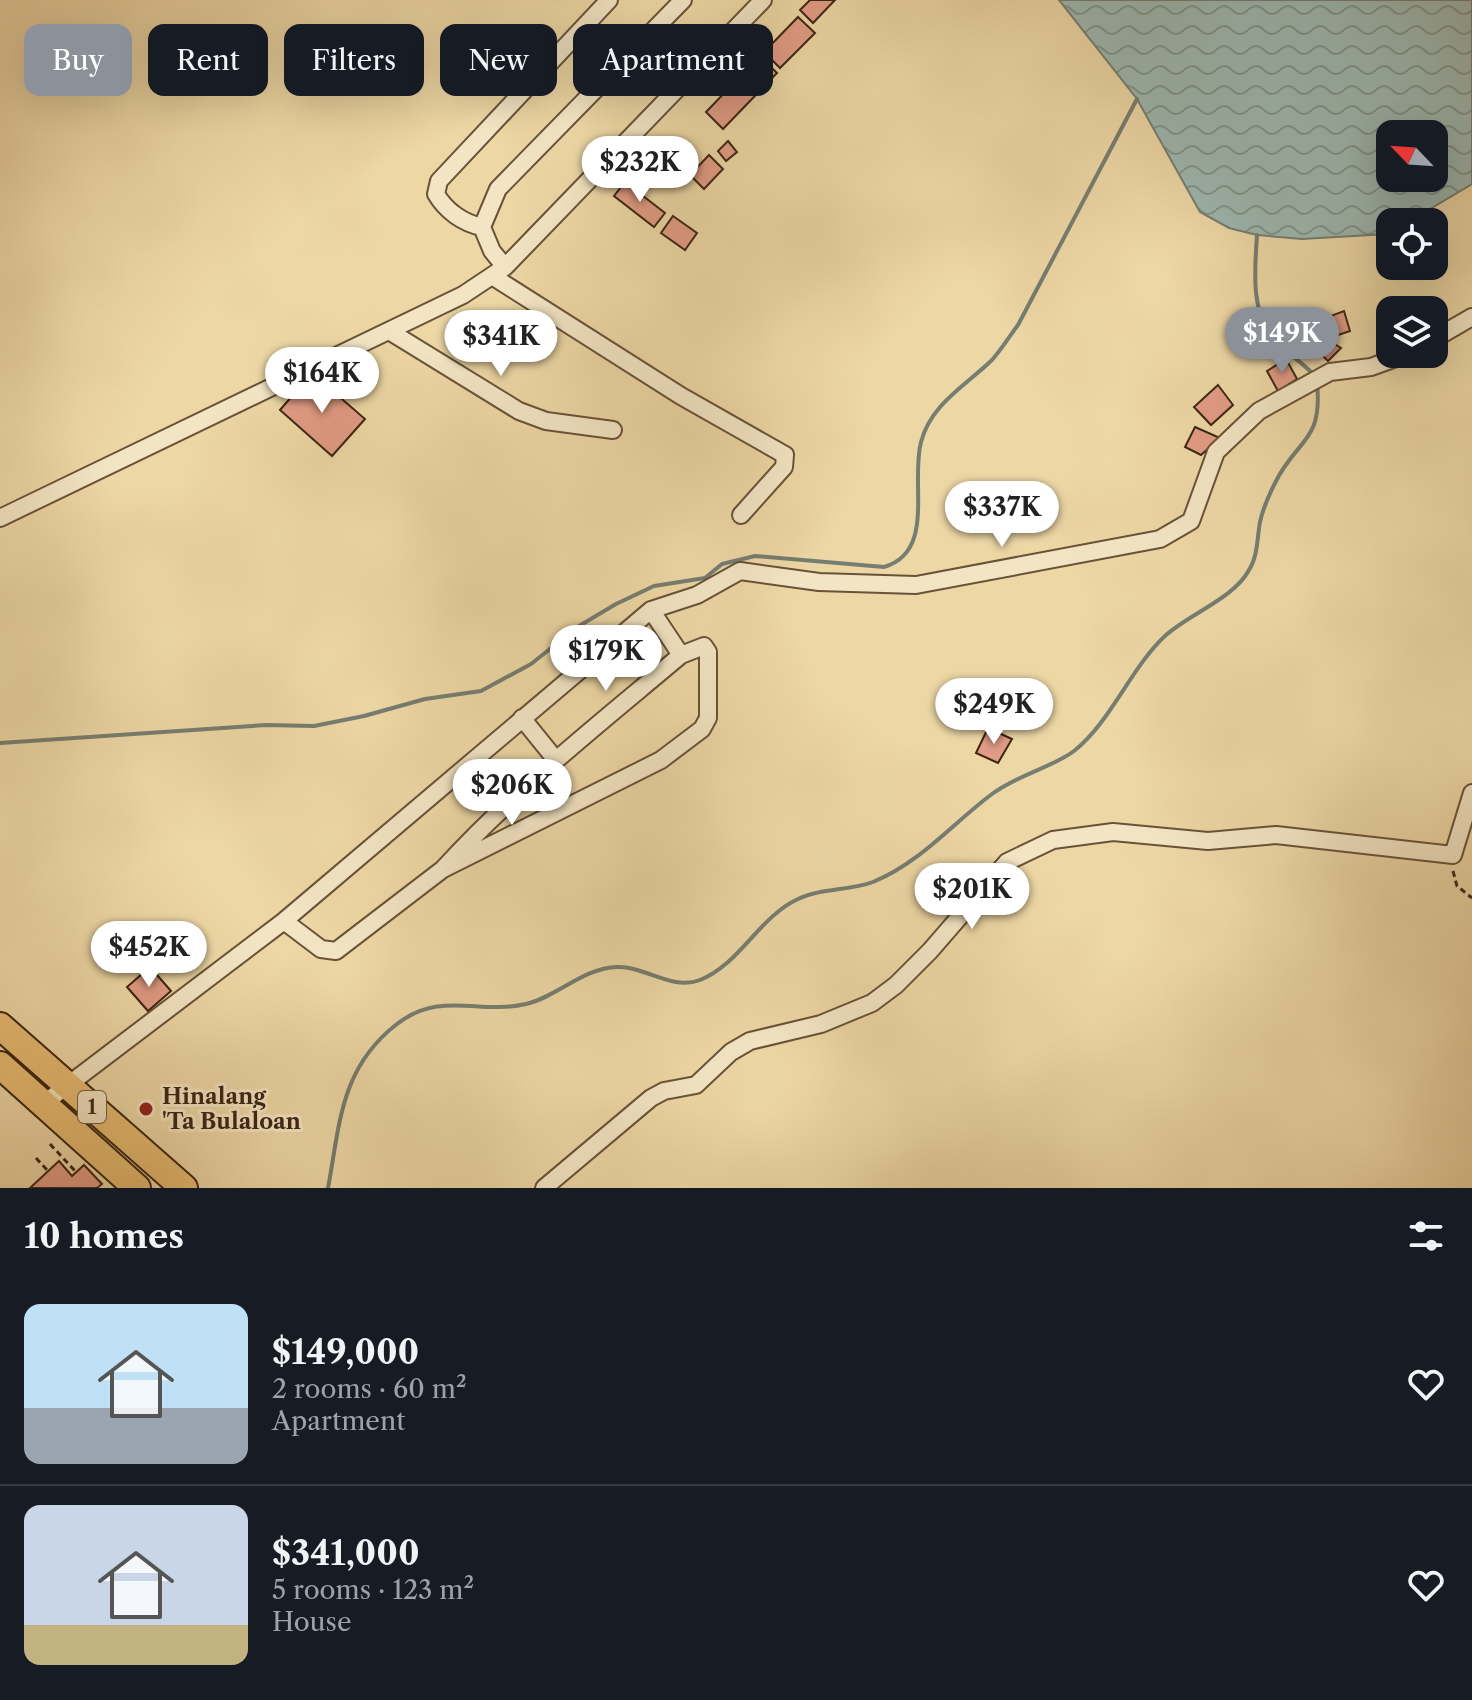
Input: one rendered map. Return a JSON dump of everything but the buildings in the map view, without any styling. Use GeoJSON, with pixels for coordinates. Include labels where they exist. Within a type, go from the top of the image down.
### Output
{"type":"FeatureCollection","features":[{"type":"Feature","properties":{"kind":"highway","name":"1"},"geometry":{"type":"LineString","coordinates":[[0,1026],[184,1188]]}},
{"type":"Feature","properties":{"kind":"highway","name":"1"},"geometry":{"type":"LineString","coordinates":[[0,1065],[130,1186]]}},
{"type":"Feature","properties":{"kind":"street"},"geometry":{"type":"LineString","coordinates":[[482,227],[464,221],[441,202],[436,194],[439,181],[609,0]]}},
{"type":"Feature","properties":{"kind":"street"},"geometry":{"type":"LineString","coordinates":[[683,0],[498,189],[482,227],[498,271],[681,396],[785,455],[784,467],[741,515]]}},
{"type":"Feature","properties":{"kind":"street"},"geometry":{"type":"LineString","coordinates":[[0,518],[463,295],[498,271],[763,0]]}},
{"type":"Feature","properties":{"kind":"street"},"geometry":{"type":"LineString","coordinates":[[1448,331],[1472,317]]}},
{"type":"Feature","properties":{"kind":"street"},"geometry":{"type":"LineString","coordinates":[[389,331],[519,411],[546,421],[613,430]]}},
{"type":"Feature","properties":{"kind":"street"},"geometry":{"type":"LineString","coordinates":[[43,1104],[284,921],[651,610],[697,595],[740,571],[819,582],[916,585],[1160,539],[1191,521],[1216,452],[1259,411],[1330,372],[1376,365]]}},
{"type":"Feature","properties":{"kind":"street"},"geometry":{"type":"LineString","coordinates":[[651,610],[681,655]]}},
{"type":"Feature","properties":{"kind":"street"},"geometry":{"type":"LineString","coordinates":[[284,921],[321,949],[336,951],[443,869],[478,831],[556,760],[681,655],[699,645],[708,652],[709,706],[702,729],[661,760],[443,869]]}},
{"type":"Feature","properties":{"kind":"street"},"geometry":{"type":"LineString","coordinates":[[522,718],[556,760]]}},
{"type":"Feature","properties":{"kind":"street"},"geometry":{"type":"LineString","coordinates":[[544,1188],[651,1098],[664,1091],[696,1085],[731,1052],[750,1041],[821,1024],[872,1003],[896,985],[930,951],[1007,862],[1053,840],[1113,832],[1208,841],[1267,835],[1453,855],[1472,793]]}},
{"type":"Feature","properties":{"kind":"path"},"geometry":{"type":"LineString","coordinates":[[1453,855],[1457,886],[1472,898]]}},
{"type":"Feature","properties":{"kind":"path"},"geometry":{"type":"LineString","coordinates":[[50,1144],[76,1172]]}},
{"type":"Feature","properties":{"kind":"path"},"geometry":{"type":"LineString","coordinates":[[36,1158],[48,1171]]}},
{"type":"Feature","properties":{"kind":"water"},"geometry":{"type":"Polygon","coordinates":[[[1059,0],[1472,0],[1472,184],[1432,208],[1376,208],[1376,235],[1302,239],[1257,235],[1229,228],[1200,212],[1137,99],[1059,0]]]}},
{"type":"Feature","properties":{"kind":"waterway"},"geometry":{"type":"LineString","coordinates":[[0,743],[266,725],[314,726],[364,716],[425,699],[481,691],[531,664],[579,626],[616,604],[654,586],[705,578],[722,564],[755,556],[884,567],[900,559],[910,547],[916,532],[918,459],[926,429],[941,406],[992,360],[1018,325],[1137,99]]}},
{"type":"Feature","properties":{"kind":"waterway"},"geometry":{"type":"LineString","coordinates":[[1257,235],[1256,288],[1261,315],[1273,338],[1310,371]]}},
{"type":"Feature","properties":{"kind":"waterway"},"geometry":{"type":"LineString","coordinates":[[328,1188],[340,1120],[353,1078],[378,1041],[413,1014],[445,1006],[509,1007],[526,1004],[593,972],[617,967],[679,982],[700,980],[727,963],[784,907],[807,895],[864,885],[890,874],[921,853],[1002,787],[1074,751],[1099,725],[1142,663],[1166,635],[1223,597],[1249,570],[1268,497],[1283,468],[1312,429],[1318,403],[1317,383]]}},
{"type":"Feature","properties":{"kind":"place","name":"Hinalang 'Ta Bulaloan"},"geometry":{"type":"Point","coordinates":[146,1109]}}]}
